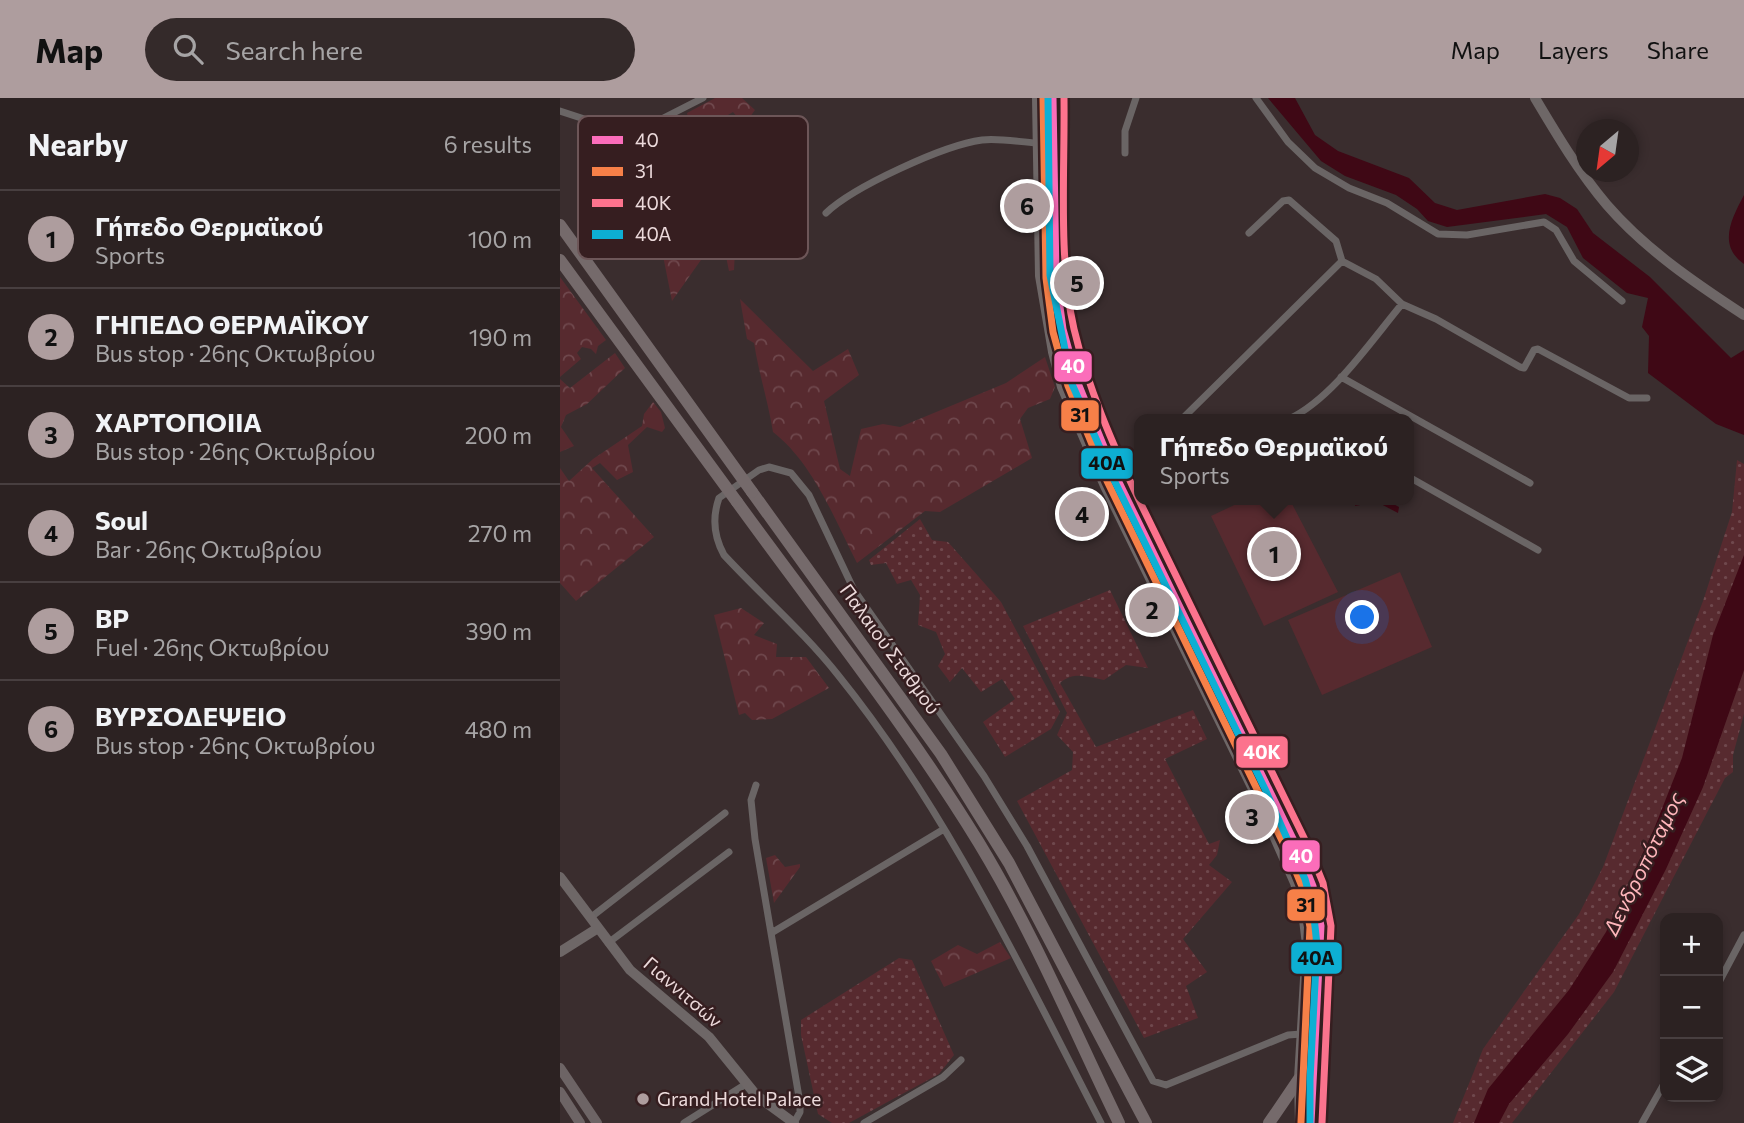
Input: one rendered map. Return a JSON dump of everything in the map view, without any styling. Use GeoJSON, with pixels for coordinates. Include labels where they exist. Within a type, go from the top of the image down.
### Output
{"type":"FeatureCollection","features":[{"type":"Feature","properties":{"kind":"highway","name":"Παλαιού Σταθμού"},"geometry":{"type":"LineString","coordinates":[[560,225],[578,250]]}},
{"type":"Feature","properties":{"kind":"highway","name":"Παλαιού Σταθμού"},"geometry":{"type":"LineString","coordinates":[[584,259],[942,754],[1003,852],[1146,1123]]}},
{"type":"Feature","properties":{"kind":"highway","name":"Παλαιού Σταθμού"},"geometry":{"type":"LineString","coordinates":[[560,260],[927,761],[980,846],[1040,959],[1119,1123]]}},
{"type":"Feature","properties":{"kind":"highway"},"geometry":{"type":"LineString","coordinates":[[1269,1123],[1299,1079]]}},
{"type":"Feature","properties":{"kind":"main road"},"geometry":{"type":"LineString","coordinates":[[1037,98],[1039,268],[1048,328],[1062,387],[1105,486],[1255,793],[1295,884],[1306,937],[1299,1079],[1300,1123]]}},
{"type":"Feature","properties":{"kind":"main road"},"geometry":{"type":"LineString","coordinates":[[1053,98],[1053,230],[1061,314],[1077,383],[1116,476],[1256,761],[1313,886],[1321,926],[1311,1123]]}},
{"type":"Feature","properties":{"kind":"main road"},"geometry":{"type":"LineString","coordinates":[[1535,98],[1588,181],[1630,229],[1681,272],[1743,314]]}},
{"type":"Feature","properties":{"kind":"main road","name":"Γιαννιτσών"},"geometry":{"type":"LineString","coordinates":[[560,877],[630,970],[709,1037],[746,1084],[794,1123]]}},
{"type":"Feature","properties":{"kind":"main road"},"geometry":{"type":"LineString","coordinates":[[560,952],[598,929]]}},
{"type":"Feature","properties":{"kind":"main road"},"geometry":{"type":"LineString","coordinates":[[560,1068],[597,1123]]}},
{"type":"Feature","properties":{"kind":"main road"},"geometry":{"type":"LineString","coordinates":[[560,1093],[580,1123]]}},
{"type":"Feature","properties":{"kind":"street"},"geometry":{"type":"LineString","coordinates":[[669,116],[703,98]]}},
{"type":"Feature","properties":{"kind":"street"},"geometry":{"type":"LineString","coordinates":[[1125,153],[1125,131],[1136,98]]}},
{"type":"Feature","properties":{"kind":"street"},"geometry":{"type":"LineString","coordinates":[[1256,98],[1288,142],[1325,175],[1387,203],[1438,234],[1467,235],[1544,222],[1556,230],[1574,261],[1622,300]]}},
{"type":"Feature","properties":{"kind":"street"},"geometry":{"type":"LineString","coordinates":[[560,111],[578,117]]}},
{"type":"Feature","properties":{"kind":"street"},"geometry":{"type":"LineString","coordinates":[[826,213],[843,197],[925,159],[982,140],[1037,143]]}},
{"type":"Feature","properties":{"kind":"street"},"geometry":{"type":"LineString","coordinates":[[1249,233],[1283,201],[1289,200],[1336,241],[1342,261],[1376,279],[1402,304],[1436,319],[1520,368],[1524,368],[1534,350],[1538,349],[1629,398],[1647,398]]}},
{"type":"Feature","properties":{"kind":"street"},"geometry":{"type":"LineString","coordinates":[[1187,414],[1342,261]]}},
{"type":"Feature","properties":{"kind":"street"},"geometry":{"type":"LineString","coordinates":[[1300,414],[1341,377],[1402,304]]}},
{"type":"Feature","properties":{"kind":"street"},"geometry":{"type":"LineString","coordinates":[[1341,377],[1407,414]]}},
{"type":"Feature","properties":{"kind":"street"},"geometry":{"type":"LineString","coordinates":[[1414,418],[1530,483]]}},
{"type":"Feature","properties":{"kind":"street"},"geometry":{"type":"LineString","coordinates":[[1105,486],[1134,461]]}},
{"type":"Feature","properties":{"kind":"street"},"geometry":{"type":"LineString","coordinates":[[1101,1123],[998,923],[944,829],[839,675],[724,555],[718,544],[714,524],[719,498],[759,470],[769,467],[786,470],[808,495],[854,590],[984,776],[1027,846],[1153,1081],[1166,1085],[1288,1035],[1315,1032]]}},
{"type":"Feature","properties":{"kind":"street"},"geometry":{"type":"LineString","coordinates":[[1414,480],[1538,550]]}},
{"type":"Feature","properties":{"kind":"street"},"geometry":{"type":"LineString","coordinates":[[1127,495],[1134,492]]}},
{"type":"Feature","properties":{"kind":"street"},"geometry":{"type":"LineString","coordinates":[[756,785],[751,800],[755,839],[773,932],[800,1103],[800,1112],[794,1123]]}},
{"type":"Feature","properties":{"kind":"street"},"geometry":{"type":"LineString","coordinates":[[590,918],[725,813]]}},
{"type":"Feature","properties":{"kind":"street"},"geometry":{"type":"LineString","coordinates":[[773,932],[944,829]]}},
{"type":"Feature","properties":{"kind":"street"},"geometry":{"type":"LineString","coordinates":[[608,943],[729,852]]}},
{"type":"Feature","properties":{"kind":"street"},"geometry":{"type":"LineString","coordinates":[[1722,976],[1744,935]]}},
{"type":"Feature","properties":{"kind":"street"},"geometry":{"type":"LineString","coordinates":[[864,1123],[933,1083],[961,1060]]}},
{"type":"Feature","properties":{"kind":"street"},"geometry":{"type":"LineString","coordinates":[[684,1123],[746,1084]]}},
{"type":"Feature","properties":{"kind":"street"},"geometry":{"type":"LineString","coordinates":[[1642,1123],[1660,1091]]}},
{"type":"Feature","properties":{"kind":"green space"},"geometry":{"type":"Polygon","coordinates":[[[715,98],[742,98],[755,110],[751,116],[736,116],[733,112],[726,116],[688,116],[687,113],[715,98]]]}},
{"type":"Feature","properties":{"kind":"green space"},"geometry":{"type":"Polygon","coordinates":[[[664,259],[702,259],[672,301],[664,259]]]}},
{"type":"Feature","properties":{"kind":"green space"},"geometry":{"type":"Polygon","coordinates":[[[727,259],[735,259],[734,270],[729,271],[727,259]]]}},
{"type":"Feature","properties":{"kind":"green space"},"geometry":{"type":"Polygon","coordinates":[[[560,277],[606,340],[598,346],[596,354],[591,349],[582,347],[577,353],[581,359],[560,377],[560,277]]]}},
{"type":"Feature","properties":{"kind":"green space"},"geometry":{"type":"Polygon","coordinates":[[[740,299],[813,371],[848,349],[859,375],[824,401],[840,469],[850,476],[861,429],[883,424],[900,427],[1006,383],[1045,357],[1055,387],[1050,399],[1028,408],[1020,419],[1032,458],[940,512],[925,511],[857,563],[811,476],[800,460],[773,432],[754,343],[747,339],[740,299]]]}},
{"type":"Feature","properties":{"kind":"green space"},"geometry":{"type":"Polygon","coordinates":[[[615,353],[625,368],[587,404],[566,415],[561,427],[574,446],[560,452],[560,379],[570,388],[615,353]]]}},
{"type":"Feature","properties":{"kind":"green space"},"geometry":{"type":"Polygon","coordinates":[[[653,402],[661,412],[665,428],[662,432],[647,427],[628,445],[633,472],[617,480],[600,463],[592,468],[654,537],[576,601],[560,583],[560,468],[569,481],[593,459],[642,426],[644,414],[653,402]]]}},
{"type":"Feature","properties":{"kind":"green space"},"geometry":{"type":"Polygon","coordinates":[[[1737,460],[1744,464],[1744,714],[1733,755],[1733,772],[1725,778],[1614,992],[1512,1123],[1453,1123],[1483,1049],[1579,914],[1603,867],[1703,601],[1732,512],[1737,460]]]}},
{"type":"Feature","properties":{"kind":"green space"},"geometry":{"type":"Polygon","coordinates":[[[1234,505],[1293,505],[1338,592],[1264,626],[1211,516],[1234,505]]]}},
{"type":"Feature","properties":{"kind":"green space"},"geometry":{"type":"Polygon","coordinates":[[[920,519],[932,540],[948,542],[1001,602],[1060,712],[1051,729],[1005,757],[983,722],[1015,699],[1002,679],[981,692],[962,668],[950,682],[938,666],[945,654],[936,632],[918,625],[920,595],[911,580],[897,584],[886,563],[871,565],[869,560],[920,519]]]}},
{"type":"Feature","properties":{"kind":"green space"},"geometry":{"type":"Polygon","coordinates":[[[1400,572],[1432,647],[1322,695],[1288,620],[1400,572]]]}},
{"type":"Feature","properties":{"kind":"green space"},"geometry":{"type":"Polygon","coordinates":[[[1110,590],[1148,668],[1126,665],[1104,680],[1076,676],[1060,683],[1096,747],[1193,710],[1207,739],[1165,759],[1209,844],[1220,840],[1217,855],[1209,865],[1232,882],[1183,939],[1207,972],[1186,986],[1198,1018],[1144,1038],[1017,801],[1072,770],[1073,752],[1057,735],[1067,713],[1023,626],[1110,590]]]}},
{"type":"Feature","properties":{"kind":"green space"},"geometry":{"type":"Polygon","coordinates":[[[741,608],[764,623],[754,635],[777,644],[776,657],[806,657],[829,688],[772,719],[752,720],[745,713],[739,715],[714,615],[741,608]]]}},
{"type":"Feature","properties":{"kind":"green space"},"geometry":{"type":"Polygon","coordinates":[[[775,855],[785,867],[800,864],[800,867],[774,903],[766,858],[775,855]]]}},
{"type":"Feature","properties":{"kind":"green space"},"geometry":{"type":"Polygon","coordinates":[[[1000,942],[1011,958],[944,987],[931,961],[958,945],[977,954],[1000,942]]]}},
{"type":"Feature","properties":{"kind":"green space"},"geometry":{"type":"Polygon","coordinates":[[[899,958],[912,960],[954,1055],[939,1074],[849,1123],[832,1123],[818,1114],[801,1035],[801,1020],[899,958]]]}},
{"type":"Feature","properties":{"kind":"water"},"geometry":{"type":"Polygon","coordinates":[[[1268,98],[1295,98],[1315,135],[1338,151],[1409,178],[1435,203],[1457,210],[1545,194],[1560,198],[1577,209],[1593,233],[1650,277],[1731,358],[1744,350],[1744,435],[1716,424],[1648,373],[1649,336],[1642,327],[1648,298],[1627,293],[1583,258],[1567,227],[1546,214],[1447,227],[1428,221],[1417,209],[1396,195],[1345,176],[1321,161],[1268,98]]]}},
{"type":"Feature","properties":{"kind":"water"},"geometry":{"type":"Polygon","coordinates":[[[1744,195],[1744,264],[1731,248],[1729,231],[1744,195]]]}},
{"type":"Feature","properties":{"kind":"water"},"geometry":{"type":"Polygon","coordinates":[[[1383,505],[1395,505],[1399,507],[1398,513],[1383,505]]]}},
{"type":"Feature","properties":{"kind":"water","name":"Δενδροπόταμος"},"geometry":{"type":"Polygon","coordinates":[[[1744,555],[1744,670],[1703,787],[1666,869],[1613,972],[1568,1034],[1509,1104],[1499,1123],[1474,1123],[1488,1089],[1569,990],[1606,932],[1654,829],[1682,758],[1713,635],[1744,555]]]}},
{"type":"Feature","properties":{"kind":"transit line","name":"31"},"geometry":{"type":"LineString","coordinates":[[1043,98],[1046,278],[1053,332],[1068,386],[1107,481],[1289,855],[1303,889],[1310,927],[1301,1122]]}},
{"type":"Feature","properties":{"kind":"transit line","name":"40Α"},"geometry":{"type":"LineString","coordinates":[[1048,98],[1050,275],[1072,384],[1115,482],[1265,789],[1305,879],[1313,908],[1317,945],[1310,1123]]}},
{"type":"Feature","properties":{"kind":"transit line","name":"40"},"geometry":{"type":"LineString","coordinates":[[1053,98],[1056,277],[1063,329],[1078,383],[1116,476],[1299,851],[1313,886],[1321,926],[1311,1123]]}},
{"type":"Feature","properties":{"kind":"transit line","name":"40Κ"},"geometry":{"type":"LineString","coordinates":[[1064,98],[1063,215],[1069,302],[1086,373],[1134,489]]}},
{"type":"Feature","properties":{"kind":"transit line","name":"40Κ"},"geometry":{"type":"LineString","coordinates":[[1141,505],[1308,846],[1323,883],[1331,926],[1322,1123]]}},
{"type":"Feature","properties":{"kind":"place","name":"ΒΥΡΣΟΔΕΨΕΙΟ"},"geometry":{"type":"Point","coordinates":[1027,206]}},
{"type":"Feature","properties":{"kind":"place","name":"BP"},"geometry":{"type":"Point","coordinates":[1077,283]}},
{"type":"Feature","properties":{"kind":"place","name":"Soul"},"geometry":{"type":"Point","coordinates":[1082,514]}},
{"type":"Feature","properties":{"kind":"place","name":"Γήπεδο Θερμαϊκού"},"geometry":{"type":"Point","coordinates":[1274,554]}},
{"type":"Feature","properties":{"kind":"place","name":"ΓΗΠΕΔΟ ΘΕΡΜΑΪΚΟΥ"},"geometry":{"type":"Point","coordinates":[1152,610]}},
{"type":"Feature","properties":{"kind":"place","name":"ΧΑΡΤΟΠΟΙΙΑ"},"geometry":{"type":"Point","coordinates":[1252,817]}},
{"type":"Feature","properties":{"kind":"place","name":"Grand Hotel Palace"},"geometry":{"type":"Point","coordinates":[643,1099]}}]}
